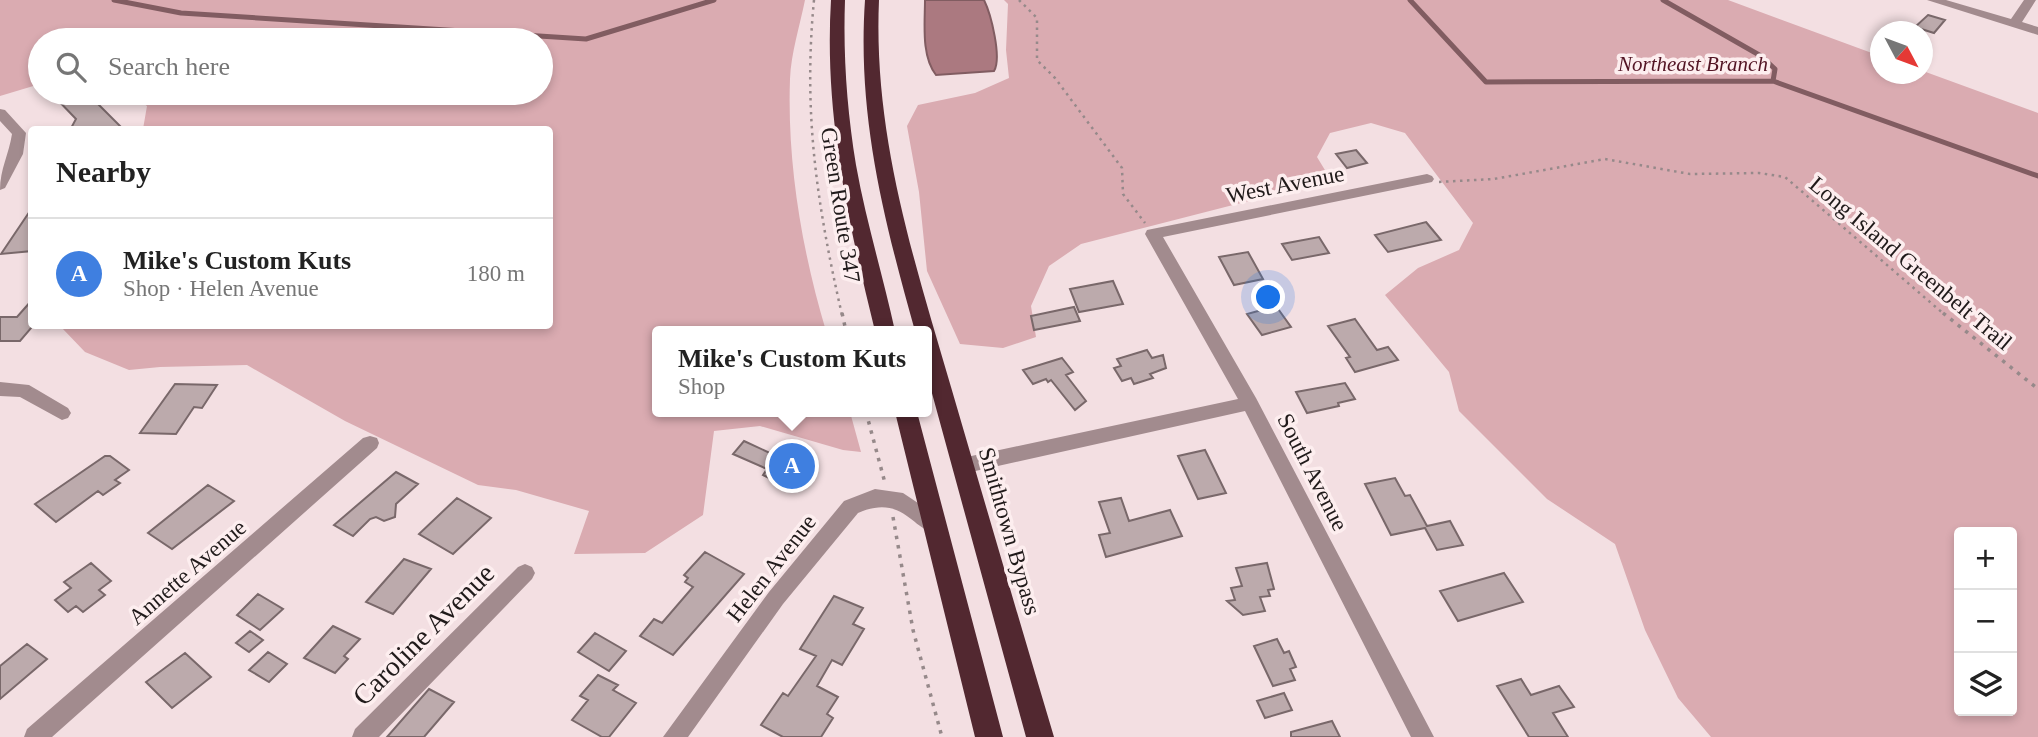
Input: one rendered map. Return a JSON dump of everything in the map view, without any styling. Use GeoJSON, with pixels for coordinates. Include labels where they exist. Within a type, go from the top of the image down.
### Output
{"type":"FeatureCollection","features":[{"type":"Feature","properties":{"kind":"highway"},"geometry":{"type":"LineString","coordinates":[[838,0],[836,62],[842,134],[857,220],[884,326]]}},
{"type":"Feature","properties":{"kind":"highway"},"geometry":{"type":"LineString","coordinates":[[872,0],[872,74],[880,151],[906,269],[923,326]]}},
{"type":"Feature","properties":{"kind":"highway","name":"Smithtown Bypass"},"geometry":{"type":"LineString","coordinates":[[932,357],[1040,737]]}},
{"type":"Feature","properties":{"kind":"highway"},"geometry":{"type":"LineString","coordinates":[[907,417],[989,737]]}},
{"type":"Feature","properties":{"kind":"street"},"geometry":{"type":"LineString","coordinates":[[1933,0],[2038,31]]}},
{"type":"Feature","properties":{"kind":"street"},"geometry":{"type":"LineString","coordinates":[[2015,23],[2029,0]]}},
{"type":"Feature","properties":{"kind":"street"},"geometry":{"type":"LineString","coordinates":[[0,113],[19,133],[16,154],[0,185]]}},
{"type":"Feature","properties":{"kind":"street","name":"West Avenue"},"geometry":{"type":"LineString","coordinates":[[1153,234],[1427,179]]}},
{"type":"Feature","properties":{"kind":"street","name":"South Avenue"},"geometry":{"type":"LineString","coordinates":[[1153,234],[1250,403],[1423,737]]}},
{"type":"Feature","properties":{"kind":"street"},"geometry":{"type":"LineString","coordinates":[[0,389],[23,390],[62,413]]}},
{"type":"Feature","properties":{"kind":"street"},"geometry":{"type":"LineString","coordinates":[[962,466],[1250,403]]}},
{"type":"Feature","properties":{"kind":"street","name":"Annette Avenue"},"geometry":{"type":"LineString","coordinates":[[35,737],[370,443]]}},
{"type":"Feature","properties":{"kind":"street","name":"Helen Avenue"},"geometry":{"type":"LineString","coordinates":[[674,737],[776,598],[851,507],[876,497],[896,499],[934,525]]}},
{"type":"Feature","properties":{"kind":"street","name":"Caroline Avenue"},"geometry":{"type":"LineString","coordinates":[[363,737],[525,573]]}},
{"type":"Feature","properties":{"kind":"path","name":"Green Route 347"},"geometry":{"type":"LineString","coordinates":[[814,0],[810,125],[817,192],[845,326]]}},
{"type":"Feature","properties":{"kind":"path"},"geometry":{"type":"LineString","coordinates":[[1019,0],[1037,18],[1037,60],[1055,78],[1122,168],[1123,194],[1153,234]]}},
{"type":"Feature","properties":{"kind":"path","name":"Long Island Greenbelt Trail"},"geometry":{"type":"LineString","coordinates":[[1427,179],[1446,183],[1494,179],[1605,159],[1628,161],[1671,173],[1759,173],[1785,177],[1916,292],[2038,390]]}},
{"type":"Feature","properties":{"kind":"path"},"geometry":{"type":"LineString","coordinates":[[867,417],[885,482]]}},
{"type":"Feature","properties":{"kind":"path"},"geometry":{"type":"LineString","coordinates":[[892,515],[913,630],[942,737]]}},
{"type":"Feature","properties":{"kind":"shaded area"},"geometry":{"type":"Polygon","coordinates":[[[0,0],[805,0],[791,69],[791,143],[803,238],[824,326],[652,326],[652,417],[851,417],[861,452],[843,450],[760,426],[714,431],[703,515],[645,553],[574,554],[589,511],[516,490],[478,485],[345,421],[247,365],[129,370],[85,352],[63,329],[553,329],[553,126],[144,126],[146,105],[553,105],[553,28],[28,28],[28,88],[0,96],[0,0]]]}},
{"type":"Feature","properties":{"kind":"shaded area"},"geometry":{"type":"Polygon","coordinates":[[[925,0],[984,0],[990,15],[996,47],[994,71],[936,75],[926,49],[925,0]]]}},
{"type":"Feature","properties":{"kind":"shaded area"},"geometry":{"type":"Polygon","coordinates":[[[1004,0],[1728,0],[1870,52],[1870,84],[1933,84],[1933,75],[2038,113],[2038,737],[1711,737],[1678,698],[1645,630],[1615,544],[1547,499],[1459,411],[1449,372],[1385,295],[1418,268],[1459,250],[1473,223],[1405,133],[1371,123],[1330,133],[1317,157],[1331,180],[1081,244],[1049,266],[1031,306],[1036,337],[1003,348],[960,344],[927,271],[919,192],[907,126],[918,105],[975,93],[1009,78],[1006,50],[1008,4],[1004,0]]]}},
{"type":"Feature","properties":{"kind":"building"},"geometry":{"type":"Polygon","coordinates":[[[1928,15],[1945,20],[1934,33],[1933,21],[1922,21],[1928,15]]]}},
{"type":"Feature","properties":{"kind":"building"},"geometry":{"type":"Polygon","coordinates":[[[63,105],[99,105],[120,126],[72,126],[76,119],[63,105]]]}},
{"type":"Feature","properties":{"kind":"building"},"geometry":{"type":"Polygon","coordinates":[[[1356,150],[1367,163],[1347,168],[1336,154],[1356,150]]]}},
{"type":"Feature","properties":{"kind":"building"},"geometry":{"type":"Polygon","coordinates":[[[28,214],[28,251],[1,254],[28,214]]]}},
{"type":"Feature","properties":{"kind":"building"},"geometry":{"type":"Polygon","coordinates":[[[1426,222],[1441,240],[1388,252],[1375,235],[1426,222]]]}},
{"type":"Feature","properties":{"kind":"building"},"geometry":{"type":"Polygon","coordinates":[[[1319,237],[1329,253],[1292,260],[1282,244],[1319,237]]]}},
{"type":"Feature","properties":{"kind":"building"},"geometry":{"type":"Polygon","coordinates":[[[1248,252],[1263,279],[1234,285],[1219,257],[1248,252]]]}},
{"type":"Feature","properties":{"kind":"building"},"geometry":{"type":"Polygon","coordinates":[[[1113,281],[1123,304],[1079,312],[1070,289],[1113,281]]]}},
{"type":"Feature","properties":{"kind":"building"},"geometry":{"type":"Polygon","coordinates":[[[28,305],[28,329],[30,329],[20,341],[0,341],[0,317],[17,317],[28,305]]]}},
{"type":"Feature","properties":{"kind":"building"},"geometry":{"type":"Polygon","coordinates":[[[1276,306],[1291,327],[1262,335],[1247,314],[1276,306]]]}},
{"type":"Feature","properties":{"kind":"building"},"geometry":{"type":"Polygon","coordinates":[[[1074,307],[1080,321],[1034,330],[1031,316],[1074,307]]]}},
{"type":"Feature","properties":{"kind":"building"},"geometry":{"type":"Polygon","coordinates":[[[1355,319],[1377,350],[1388,347],[1398,360],[1355,372],[1346,358],[1350,357],[1328,326],[1355,319]]]}},
{"type":"Feature","properties":{"kind":"building"},"geometry":{"type":"Polygon","coordinates":[[[1147,350],[1152,358],[1163,355],[1166,368],[1150,374],[1153,378],[1134,384],[1131,378],[1122,381],[1114,368],[1121,366],[1117,359],[1147,350]]]}},
{"type":"Feature","properties":{"kind":"building"},"geometry":{"type":"Polygon","coordinates":[[[1062,358],[1073,372],[1066,375],[1086,401],[1075,410],[1051,380],[1033,384],[1023,370],[1062,358]]]}},
{"type":"Feature","properties":{"kind":"building"},"geometry":{"type":"Polygon","coordinates":[[[1345,383],[1355,399],[1338,403],[1339,406],[1307,413],[1296,392],[1345,383]]]}},
{"type":"Feature","properties":{"kind":"building"},"geometry":{"type":"Polygon","coordinates":[[[175,384],[217,385],[202,408],[194,407],[176,434],[140,433],[175,384]]]}},
{"type":"Feature","properties":{"kind":"building"},"geometry":{"type":"Polygon","coordinates":[[[744,441],[783,459],[792,449],[816,461],[809,469],[813,471],[802,483],[790,477],[784,485],[763,475],[767,469],[733,454],[744,441]]]}},
{"type":"Feature","properties":{"kind":"building"},"geometry":{"type":"Polygon","coordinates":[[[1205,450],[1226,493],[1198,499],[1178,456],[1205,450]]]}},
{"type":"Feature","properties":{"kind":"building"},"geometry":{"type":"Polygon","coordinates":[[[105,456],[110,456],[129,470],[115,480],[120,483],[103,495],[98,491],[56,522],[35,504],[105,456]]]}},
{"type":"Feature","properties":{"kind":"building"},"geometry":{"type":"Polygon","coordinates":[[[396,472],[418,484],[396,504],[395,517],[384,521],[376,517],[370,519],[353,536],[334,525],[396,472]]]}},
{"type":"Feature","properties":{"kind":"building"},"geometry":{"type":"Polygon","coordinates":[[[1395,478],[1405,496],[1410,495],[1427,526],[1450,521],[1463,545],[1437,550],[1425,528],[1391,535],[1365,484],[1395,478]]]}},
{"type":"Feature","properties":{"kind":"building"},"geometry":{"type":"Polygon","coordinates":[[[208,485],[234,501],[172,549],[148,533],[208,485]]]}},
{"type":"Feature","properties":{"kind":"building"},"geometry":{"type":"Polygon","coordinates":[[[457,498],[491,518],[453,554],[419,534],[457,498]]]}},
{"type":"Feature","properties":{"kind":"building"},"geometry":{"type":"Polygon","coordinates":[[[1121,498],[1129,521],[1170,510],[1182,536],[1106,557],[1099,535],[1110,533],[1099,502],[1121,498]]]}},
{"type":"Feature","properties":{"kind":"building"},"geometry":{"type":"Polygon","coordinates":[[[705,552],[744,574],[673,655],[640,636],[654,619],[662,623],[693,587],[685,582],[688,578],[684,575],[705,552]]]}},
{"type":"Feature","properties":{"kind":"building"},"geometry":{"type":"Polygon","coordinates":[[[404,559],[431,569],[393,614],[366,602],[404,559]]]}},
{"type":"Feature","properties":{"kind":"building"},"geometry":{"type":"Polygon","coordinates":[[[91,563],[111,581],[99,590],[105,595],[83,612],[76,606],[68,612],[55,600],[71,588],[64,582],[91,563]]]}},
{"type":"Feature","properties":{"kind":"building"},"geometry":{"type":"Polygon","coordinates":[[[1267,563],[1274,589],[1268,590],[1270,596],[1260,597],[1265,611],[1243,615],[1227,601],[1235,600],[1231,588],[1242,586],[1236,568],[1267,563]]]}},
{"type":"Feature","properties":{"kind":"building"},"geometry":{"type":"Polygon","coordinates":[[[1504,573],[1523,602],[1458,621],[1440,591],[1504,573]]]}},
{"type":"Feature","properties":{"kind":"building"},"geometry":{"type":"Polygon","coordinates":[[[258,594],[283,609],[260,630],[237,615],[258,594]]]}},
{"type":"Feature","properties":{"kind":"building"},"geometry":{"type":"Polygon","coordinates":[[[834,596],[863,608],[853,624],[864,629],[842,665],[832,660],[817,686],[838,697],[827,714],[833,718],[821,737],[783,737],[761,725],[783,693],[788,696],[816,656],[800,649],[834,596]]]}},
{"type":"Feature","properties":{"kind":"building"},"geometry":{"type":"Polygon","coordinates":[[[333,626],[360,639],[344,656],[348,659],[335,673],[304,658],[333,626]]]}},
{"type":"Feature","properties":{"kind":"building"},"geometry":{"type":"Polygon","coordinates":[[[250,631],[263,640],[249,652],[236,643],[250,631]]]}},
{"type":"Feature","properties":{"kind":"building"},"geometry":{"type":"Polygon","coordinates":[[[595,633],[626,651],[609,671],[578,652],[595,633]]]}},
{"type":"Feature","properties":{"kind":"building"},"geometry":{"type":"Polygon","coordinates":[[[1277,639],[1284,653],[1289,651],[1296,667],[1290,669],[1295,680],[1273,686],[1254,646],[1277,639]]]}},
{"type":"Feature","properties":{"kind":"building"},"geometry":{"type":"Polygon","coordinates":[[[27,644],[47,659],[0,699],[0,666],[27,644]]]}},
{"type":"Feature","properties":{"kind":"building"},"geometry":{"type":"Polygon","coordinates":[[[268,652],[287,664],[269,682],[249,670],[268,652]]]}},
{"type":"Feature","properties":{"kind":"building"},"geometry":{"type":"Polygon","coordinates":[[[185,653],[211,677],[172,708],[146,682],[185,653]]]}},
{"type":"Feature","properties":{"kind":"building"},"geometry":{"type":"Polygon","coordinates":[[[598,675],[618,685],[613,690],[636,703],[609,737],[602,737],[572,720],[588,700],[580,696],[598,675]]]}},
{"type":"Feature","properties":{"kind":"building"},"geometry":{"type":"Polygon","coordinates":[[[1521,679],[1531,695],[1559,686],[1574,707],[1553,713],[1568,737],[1529,737],[1497,686],[1521,679]]]}},
{"type":"Feature","properties":{"kind":"building"},"geometry":{"type":"Polygon","coordinates":[[[429,689],[454,702],[424,737],[387,737],[429,689]]]}},
{"type":"Feature","properties":{"kind":"building"},"geometry":{"type":"Polygon","coordinates":[[[1284,693],[1292,710],[1265,718],[1257,701],[1284,693]]]}},
{"type":"Feature","properties":{"kind":"building"},"geometry":{"type":"Polygon","coordinates":[[[1332,721],[1340,737],[1291,737],[1291,732],[1332,721]]]}},
{"type":"Feature","properties":{"kind":"waterway","name":"Northeast Branch"},"geometry":{"type":"LineString","coordinates":[[114,0],[181,13],[415,28]]}},
{"type":"Feature","properties":{"kind":"waterway","name":"Northeast Branch"},"geometry":{"type":"LineString","coordinates":[[553,37],[586,39],[714,0]]}},
{"type":"Feature","properties":{"kind":"waterway","name":"Northeast Branch"},"geometry":{"type":"LineString","coordinates":[[1410,0],[1486,82],[1773,81]]}},
{"type":"Feature","properties":{"kind":"waterway"},"geometry":{"type":"LineString","coordinates":[[1663,0],[1761,56],[1775,69],[1773,81]]}},
{"type":"Feature","properties":{"kind":"waterway","name":"Northeast Branch"},"geometry":{"type":"LineString","coordinates":[[1773,81],[2038,176]]}},
{"type":"Feature","properties":{"kind":"place","name":"Mike's Custom Kuts"},"geometry":{"type":"Point","coordinates":[792,466]}}]}
